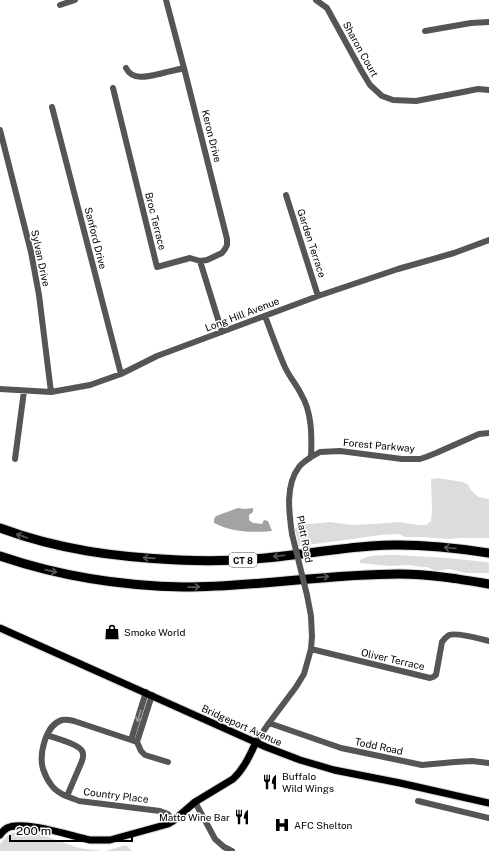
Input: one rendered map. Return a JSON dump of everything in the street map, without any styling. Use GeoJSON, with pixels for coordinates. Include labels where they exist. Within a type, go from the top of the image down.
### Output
{"type":"FeatureCollection","features":[{"type":"Feature","properties":{"kind":"highway","name":"CT 8"},"geometry":{"type":"LineString","coordinates":[[0,528],[22,536],[76,550],[120,556],[160,559],[253,559],[372,546],[410,546],[489,553]]}},
{"type":"Feature","properties":{"kind":"highway"},"geometry":{"type":"LineString","coordinates":[[0,556],[52,572],[104,581],[146,585],[184,587],[226,586],[351,575],[400,574],[448,577],[489,584]]}},
{"type":"Feature","properties":{"kind":"main road","name":"Bridgeport Avenue"},"geometry":{"type":"LineString","coordinates":[[0,628],[256,742],[300,760],[334,770],[489,803]]}},
{"type":"Feature","properties":{"kind":"main road"},"geometry":{"type":"LineString","coordinates":[[0,834],[6,829],[22,826],[35,827],[90,840],[110,840],[170,823],[195,802],[233,779],[246,763],[256,742]]}},
{"type":"Feature","properties":{"kind":"street"},"geometry":{"type":"LineString","coordinates":[[60,5],[75,0]]}},
{"type":"Feature","properties":{"kind":"street","name":"Keron Drive"},"geometry":{"type":"LineString","coordinates":[[166,0],[227,239],[227,245],[222,253],[207,260],[200,261]]}},
{"type":"Feature","properties":{"kind":"street","name":"Sharon Court"},"geometry":{"type":"LineString","coordinates":[[316,0],[327,8],[370,85],[382,96],[393,100],[416,101],[463,92],[489,90]]}},
{"type":"Feature","properties":{"kind":"street"},"geometry":{"type":"LineString","coordinates":[[426,31],[471,23],[489,22]]}},
{"type":"Feature","properties":{"kind":"street"},"geometry":{"type":"LineString","coordinates":[[126,68],[127,72],[130,74],[142,78],[184,68]]}},
{"type":"Feature","properties":{"kind":"street","name":"Broc Terrace"},"geometry":{"type":"LineString","coordinates":[[113,88],[157,267],[190,258],[200,261]]}},
{"type":"Feature","properties":{"kind":"street","name":"Sanford Drive"},"geometry":{"type":"LineString","coordinates":[[52,107],[120,374]]}},
{"type":"Feature","properties":{"kind":"street","name":"Sylvan Drive"},"geometry":{"type":"LineString","coordinates":[[0,130],[31,252],[39,295],[51,392]]}},
{"type":"Feature","properties":{"kind":"street","name":"Garden Terrace"},"geometry":{"type":"LineString","coordinates":[[286,196],[318,296]]}},
{"type":"Feature","properties":{"kind":"street","name":"Long Hill Avenue"},"geometry":{"type":"LineString","coordinates":[[0,389],[51,392],[90,384],[120,374],[157,356],[318,296],[398,269],[454,253],[489,240]]}},
{"type":"Feature","properties":{"kind":"street"},"geometry":{"type":"LineString","coordinates":[[200,261],[222,332]]}},
{"type":"Feature","properties":{"kind":"street"},"geometry":{"type":"LineString","coordinates":[[265,316],[284,365],[300,390],[307,406],[311,457]]}},
{"type":"Feature","properties":{"kind":"street"},"geometry":{"type":"LineString","coordinates":[[15,459],[24,391]]}},
{"type":"Feature","properties":{"kind":"street","name":"Forest Parkway"},"geometry":{"type":"LineString","coordinates":[[311,457],[320,452],[340,451],[402,459],[414,459],[426,457],[480,434],[489,433]]}},
{"type":"Feature","properties":{"kind":"street","name":"Platt Road"},"geometry":{"type":"LineString","coordinates":[[256,742],[294,691],[304,674],[311,649],[312,624],[307,595],[292,534],[289,511],[290,492],[294,475],[300,466],[311,457]]}},
{"type":"Feature","properties":{"kind":"street","name":"Oliver Terrace"},"geometry":{"type":"LineString","coordinates":[[311,649],[430,678],[436,675],[442,642],[445,638],[450,635],[457,635],[489,641]]}},
{"type":"Feature","properties":{"kind":"street"},"geometry":{"type":"LineString","coordinates":[[134,741],[149,694]]}},
{"type":"Feature","properties":{"kind":"street"},"geometry":{"type":"LineString","coordinates":[[47,735],[55,723],[68,720],[134,741],[145,755],[168,762]]}},
{"type":"Feature","properties":{"kind":"street","name":"Todd Road"},"geometry":{"type":"LineString","coordinates":[[269,723],[341,748],[422,765],[472,761],[489,763]]}},
{"type":"Feature","properties":{"kind":"street","name":"Country Place"},"geometry":{"type":"LineString","coordinates":[[67,796],[82,761],[82,752],[73,744],[47,735],[42,756],[43,770],[52,786],[58,792],[67,796],[79,801],[160,811],[168,814],[170,823]]}},
{"type":"Feature","properties":{"kind":"street"},"geometry":{"type":"LineString","coordinates":[[418,801],[489,818]]}},
{"type":"Feature","properties":{"kind":"street"},"geometry":{"type":"LineString","coordinates":[[195,802],[215,839],[224,847],[232,851]]}},
{"type":"Feature","properties":{"kind":"shaded area"},"geometry":{"type":"Polygon","coordinates":[[[438,478],[468,484],[470,489],[478,497],[489,499],[489,538],[447,539],[404,537],[400,534],[380,535],[299,546],[295,529],[299,525],[330,522],[352,525],[399,522],[426,525],[431,521],[432,512],[431,479],[438,478]]]}},
{"type":"Feature","properties":{"kind":"shaded area"},"geometry":{"type":"Polygon","coordinates":[[[238,508],[253,508],[253,512],[249,515],[249,520],[253,523],[262,524],[264,520],[268,521],[272,531],[242,531],[214,523],[216,516],[238,508]]]}},
{"type":"Feature","properties":{"kind":"shaded area"},"geometry":{"type":"Polygon","coordinates":[[[378,555],[397,555],[486,562],[489,563],[489,573],[465,573],[449,569],[436,571],[427,567],[409,565],[390,566],[360,563],[360,560],[364,558],[378,555]]]}},
{"type":"Feature","properties":{"kind":"shaded area"},"geometry":{"type":"Polygon","coordinates":[[[28,830],[79,848],[103,851],[0,851],[0,844],[6,837],[15,832],[28,830]]]}},
{"type":"Feature","properties":{"kind":"shaded area"},"geometry":{"type":"Polygon","coordinates":[[[126,845],[132,851],[105,851],[126,845]]]}},
{"type":"Feature","properties":{"kind":"place","name":"Smoke World"},"geometry":{"type":"Point","coordinates":[112,632]}},
{"type":"Feature","properties":{"kind":"place","name":"Buffalo Wild Wings"},"geometry":{"type":"Point","coordinates":[270,782]}},
{"type":"Feature","properties":{"kind":"place","name":"Matto Wine Bar"},"geometry":{"type":"Point","coordinates":[242,817]}},
{"type":"Feature","properties":{"kind":"place","name":"AFC Shelton"},"geometry":{"type":"Point","coordinates":[282,825]}}]}
